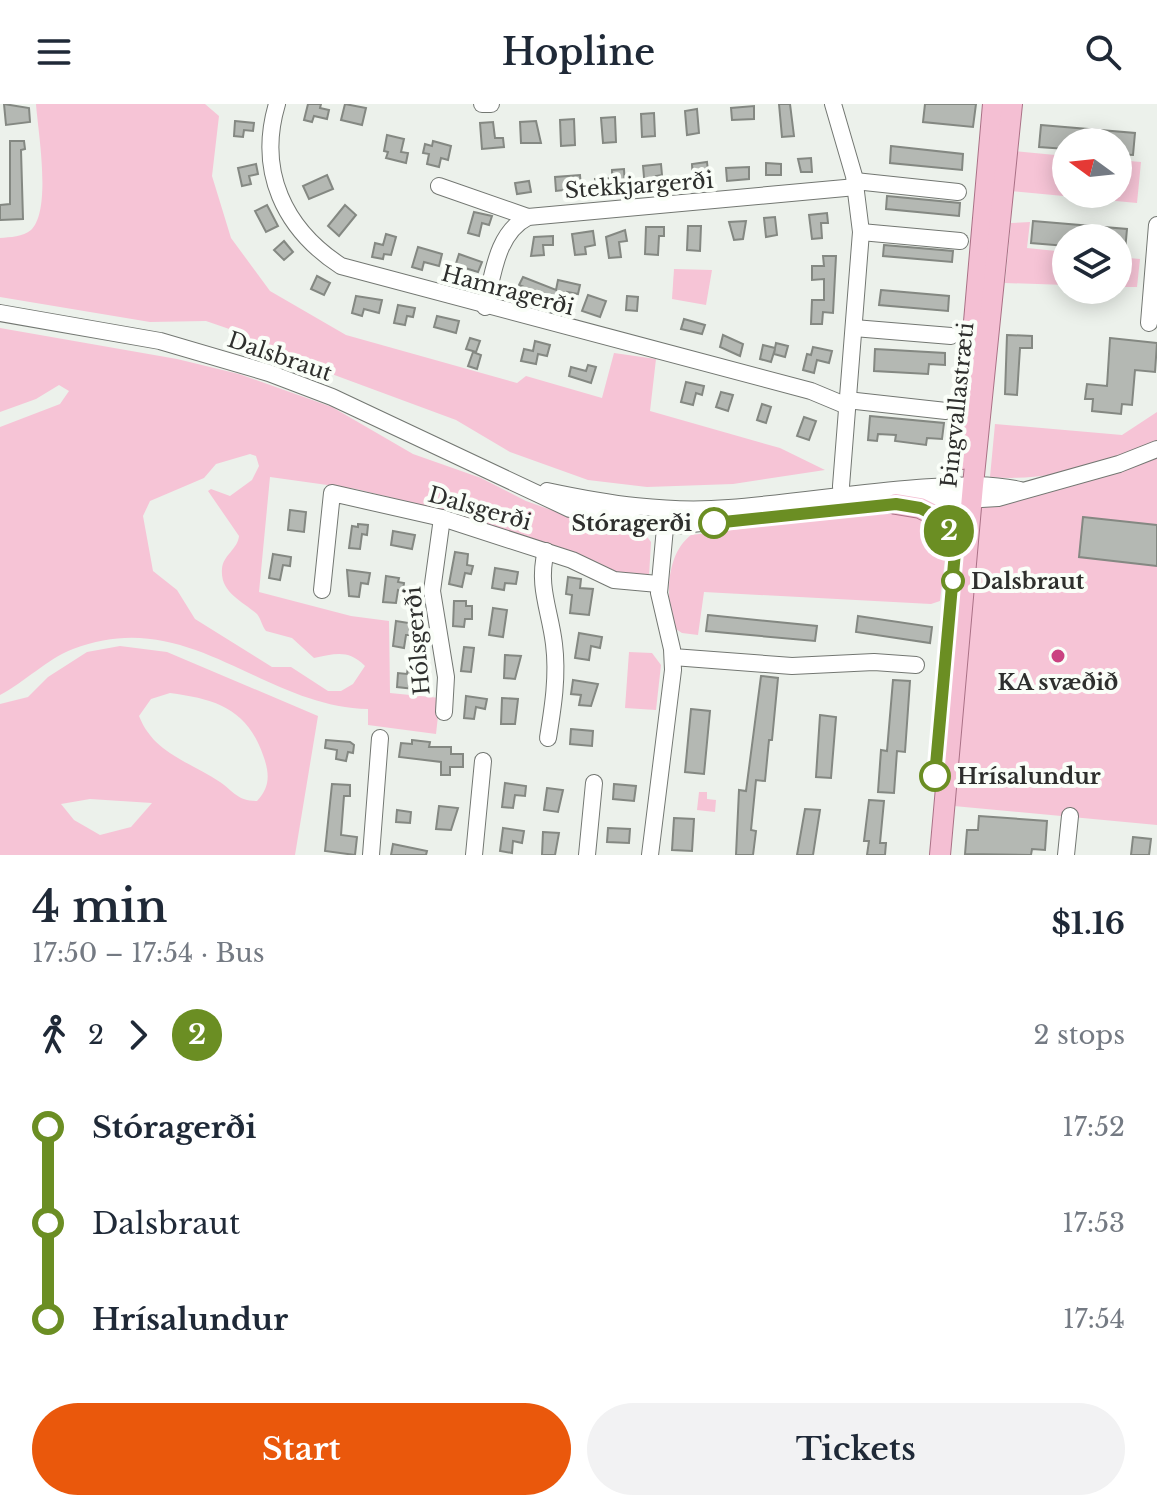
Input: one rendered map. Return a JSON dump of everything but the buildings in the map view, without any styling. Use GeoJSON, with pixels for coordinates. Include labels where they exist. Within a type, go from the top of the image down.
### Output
{"type":"FeatureCollection","features":[{"type":"Feature","properties":{"kind":"main road","name":"Þingvallastræti"},"geometry":{"type":"LineString","coordinates":[[940,855],[993,104]]}},
{"type":"Feature","properties":{"kind":"main road","name":"Þingvallastræti"},"geometry":{"type":"LineString","coordinates":[[927,855],[955,552],[966,493],[1012,104]]}},
{"type":"Feature","properties":{"kind":"main road"},"geometry":{"type":"LineString","coordinates":[[896,504],[920,508],[942,519],[955,552]]}},
{"type":"Feature","properties":{"kind":"street","name":"Hamragerði"},"geometry":{"type":"LineString","coordinates":[[277,104],[270,128],[271,170],[283,206],[314,248],[361,274],[847,403],[946,411]]}},
{"type":"Feature","properties":{"kind":"street"},"geometry":{"type":"LineString","coordinates":[[482,104],[491,104]]}},
{"type":"Feature","properties":{"kind":"street"},"geometry":{"type":"LineString","coordinates":[[833,104],[855,184],[861,232],[842,501]]}},
{"type":"Feature","properties":{"kind":"street","name":"Stekkjargerði"},"geometry":{"type":"LineString","coordinates":[[528,217],[855,184],[958,192]]}},
{"type":"Feature","properties":{"kind":"street"},"geometry":{"type":"LineString","coordinates":[[439,186],[528,217]]}},
{"type":"Feature","properties":{"kind":"street"},"geometry":{"type":"LineString","coordinates":[[485,307],[501,248],[516,223],[528,217]]}},
{"type":"Feature","properties":{"kind":"street"},"geometry":{"type":"LineString","coordinates":[[1149,323],[1157,225]]}},
{"type":"Feature","properties":{"kind":"street"},"geometry":{"type":"LineString","coordinates":[[861,232],[960,241]]}},
{"type":"Feature","properties":{"kind":"street","name":"Dalsbraut"},"geometry":{"type":"LineString","coordinates":[[0,313],[160,341],[269,373],[332,397],[530,487],[570,509],[665,519],[842,501],[966,493],[998,498],[1088,474],[1157,449]]}},
{"type":"Feature","properties":{"kind":"street"},"geometry":{"type":"LineString","coordinates":[[854,328],[951,336]]}},
{"type":"Feature","properties":{"kind":"street","name":"Dalsgerði"},"geometry":{"type":"LineString","coordinates":[[322,590],[332,493],[442,518],[546,551],[614,580],[658,584]]}},
{"type":"Feature","properties":{"kind":"street","name":"Dalsbraut"},"geometry":{"type":"LineString","coordinates":[[842,501],[896,504],[966,493]]}},
{"type":"Feature","properties":{"kind":"street","name":"Hólsgerði"},"geometry":{"type":"LineString","coordinates":[[442,518],[432,591],[446,677],[444,712]]}},
{"type":"Feature","properties":{"kind":"street"},"geometry":{"type":"LineString","coordinates":[[650,855],[655,804],[662,778],[673,657],[658,584],[665,519]]}},
{"type":"Feature","properties":{"kind":"street"},"geometry":{"type":"LineString","coordinates":[[546,551],[541,589],[554,641],[556,667],[548,738]]}},
{"type":"Feature","properties":{"kind":"street"},"geometry":{"type":"LineString","coordinates":[[673,657],[792,666],[874,662],[916,665]]}},
{"type":"Feature","properties":{"kind":"street"},"geometry":{"type":"LineString","coordinates":[[371,855],[380,738]]}},
{"type":"Feature","properties":{"kind":"street"},"geometry":{"type":"LineString","coordinates":[[474,855],[483,761]]}},
{"type":"Feature","properties":{"kind":"street"},"geometry":{"type":"LineString","coordinates":[[587,855],[594,783]]}},
{"type":"Feature","properties":{"kind":"street"},"geometry":{"type":"LineString","coordinates":[[1066,855],[1070,816]]}},
{"type":"Feature","properties":{"kind":"shaded area"},"geometry":{"type":"Polygon","coordinates":[[[36,104],[205,104],[219,116],[212,176],[231,238],[270,291],[346,335],[517,383],[526,376],[602,398],[614,353],[656,359],[650,411],[780,448],[825,470],[733,484],[647,487],[588,480],[510,452],[456,420],[237,339],[238,332],[206,321],[150,322],[0,297],[0,238],[31,230],[41,206],[42,170],[36,104]]]}},
{"type":"Feature","properties":{"kind":"shaded area"},"geometry":{"type":"Polygon","coordinates":[[[1014,151],[1052,155],[1052,195],[1011,191],[1014,151]]]}},
{"type":"Feature","properties":{"kind":"shaded area"},"geometry":{"type":"Polygon","coordinates":[[[1132,161],[1141,162],[1137,203],[1132,203],[1132,161]]]}},
{"type":"Feature","properties":{"kind":"shaded area"},"geometry":{"type":"Polygon","coordinates":[[[1030,222],[1027,248],[1052,251],[1052,285],[1005,283],[1011,223],[1030,222]]]}},
{"type":"Feature","properties":{"kind":"shaded area"},"geometry":{"type":"Polygon","coordinates":[[[1132,258],[1140,259],[1137,287],[1132,287],[1132,258]]]}},
{"type":"Feature","properties":{"kind":"shaded area"},"geometry":{"type":"Polygon","coordinates":[[[674,269],[712,270],[706,305],[672,299],[674,269]]]}},
{"type":"Feature","properties":{"kind":"shaded area"},"geometry":{"type":"Polygon","coordinates":[[[0,328],[177,359],[239,374],[332,407],[413,454],[481,478],[526,501],[571,517],[642,530],[651,542],[649,576],[620,574],[595,561],[546,548],[450,512],[356,489],[270,477],[259,592],[351,616],[389,621],[390,693],[440,698],[436,734],[368,725],[368,709],[329,704],[189,648],[153,639],[115,639],[73,649],[0,695],[0,427],[60,404],[69,391],[59,385],[36,399],[0,412],[0,328]],[[250,454],[216,464],[204,478],[150,501],[143,516],[153,571],[177,590],[195,619],[272,667],[291,667],[328,691],[341,691],[353,684],[365,666],[347,655],[314,658],[292,638],[266,631],[257,614],[234,596],[222,577],[223,564],[239,536],[208,491],[211,489],[230,496],[252,480],[259,466],[256,456],[250,454]]]}},
{"type":"Feature","properties":{"kind":"shaded area"},"geometry":{"type":"Polygon","coordinates":[[[1157,412],[1157,443],[1075,470],[1034,477],[990,477],[995,424],[1122,435],[1157,412]]]}},
{"type":"Feature","properties":{"kind":"shaded area","name":"KA svæðið"},"geometry":{"type":"Polygon","coordinates":[[[1157,457],[1157,825],[943,805],[975,508],[1062,489],[1157,457]]]}},
{"type":"Feature","properties":{"kind":"shaded area"},"geometry":{"type":"Polygon","coordinates":[[[868,513],[909,514],[934,521],[947,542],[940,601],[931,604],[704,592],[698,635],[682,633],[674,628],[669,591],[672,566],[682,544],[691,535],[868,513]]]}},
{"type":"Feature","properties":{"kind":"shaded area"},"geometry":{"type":"Polygon","coordinates":[[[120,646],[167,652],[318,716],[295,855],[0,855],[0,704],[28,697],[48,677],[87,652],[120,646]],[[170,693],[151,699],[139,716],[154,739],[163,748],[237,795],[257,801],[264,791],[268,774],[263,755],[248,727],[228,709],[215,703],[170,693]],[[90,799],[61,804],[74,820],[100,835],[131,827],[152,803],[90,799]]]}},
{"type":"Feature","properties":{"kind":"shaded area"},"geometry":{"type":"Polygon","coordinates":[[[629,652],[652,653],[661,665],[656,710],[625,708],[629,652]]]}},
{"type":"Feature","properties":{"kind":"shaded area"},"geometry":{"type":"Polygon","coordinates":[[[699,792],[707,792],[707,799],[716,800],[715,812],[697,810],[699,792]]]}},
{"type":"Feature","properties":{"kind":"bus line","name":"2"},"geometry":{"type":"LineString","coordinates":[[714,523],[896,504],[920,508],[942,519],[948,527],[955,552],[935,776]]}},
{"type":"Feature","properties":{"kind":"place","name":"Stóragerði"},"geometry":{"type":"Point","coordinates":[714,523]}},
{"type":"Feature","properties":{"kind":"place","name":"Dalsbraut"},"geometry":{"type":"Point","coordinates":[953,581]}},
{"type":"Feature","properties":{"kind":"place","name":"KA svæðið"},"geometry":{"type":"Point","coordinates":[1058,656]}},
{"type":"Feature","properties":{"kind":"place","name":"Hrísalundur"},"geometry":{"type":"Point","coordinates":[935,776]}}]}
